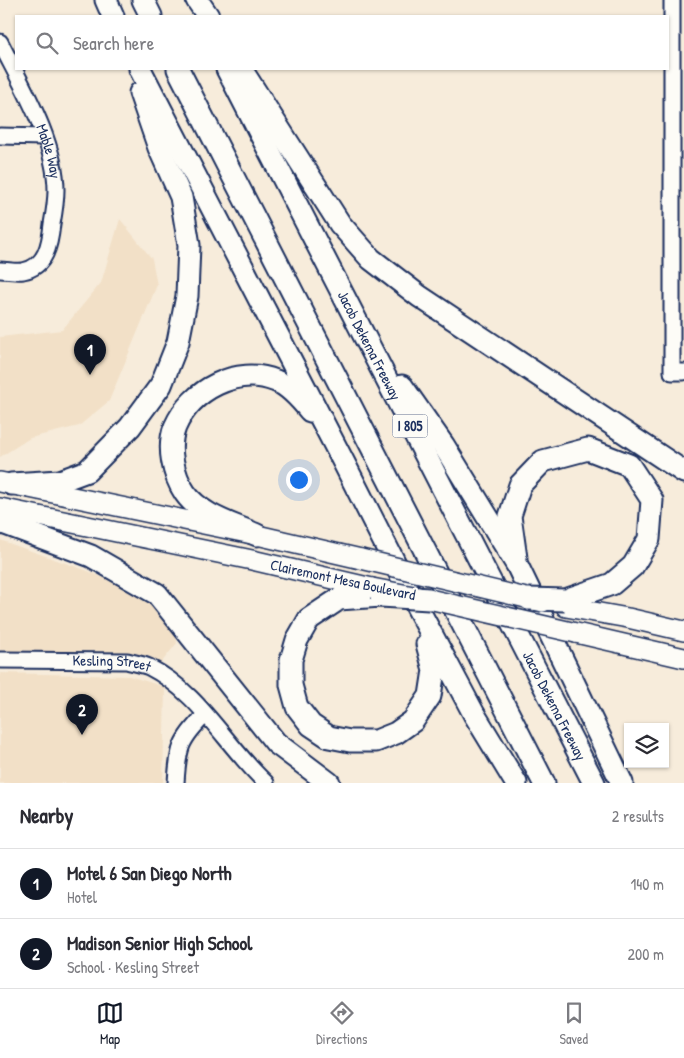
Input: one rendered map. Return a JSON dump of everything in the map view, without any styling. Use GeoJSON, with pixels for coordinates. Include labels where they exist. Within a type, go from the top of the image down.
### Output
{"type":"FeatureCollection","features":[{"type":"Feature","properties":{"kind":"highway"},"geometry":{"type":"LineString","coordinates":[[106,0],[113,15]]}},
{"type":"Feature","properties":{"kind":"highway"},"geometry":{"type":"LineString","coordinates":[[143,0],[150,15]]}},
{"type":"Feature","properties":{"kind":"highway"},"geometry":{"type":"LineString","coordinates":[[192,0],[200,15]]}},
{"type":"Feature","properties":{"kind":"highway"},"geometry":{"type":"LineString","coordinates":[[197,0],[207,15]]}},
{"type":"Feature","properties":{"kind":"highway"},"geometry":{"type":"LineString","coordinates":[[6,483],[60,481],[87,471],[130,428],[161,385],[178,342],[187,296],[189,245],[181,197],[160,148],[132,70]]}},
{"type":"Feature","properties":{"kind":"highway"},"geometry":{"type":"LineString","coordinates":[[141,70],[342,459],[423,602],[474,714],[516,783]]}},
{"type":"Feature","properties":{"kind":"highway"},"geometry":{"type":"LineString","coordinates":[[179,70],[544,783]]}},
{"type":"Feature","properties":{"kind":"highway","name":"Jacob Dekema Freeway"},"geometry":{"type":"LineString","coordinates":[[228,70],[594,783]]}},
{"type":"Feature","properties":{"kind":"highway"},"geometry":{"type":"LineString","coordinates":[[242,70],[340,224],[371,259],[419,296],[684,472]]}},
{"type":"Feature","properties":{"kind":"highway"},"geometry":{"type":"LineString","coordinates":[[356,321],[444,446],[517,565],[622,783]]}},
{"type":"Feature","properties":{"kind":"highway"},"geometry":{"type":"LineString","coordinates":[[257,535],[205,512],[186,494],[178,479],[172,462],[173,436],[182,415],[193,400],[221,382],[239,376],[260,376],[278,381],[309,409],[342,459]]}},
{"type":"Feature","properties":{"kind":"highway"},"geometry":{"type":"LineString","coordinates":[[517,565],[510,516],[520,485],[543,461],[588,449],[629,465],[652,500],[649,538],[633,566],[612,584],[566,604],[529,599]]}},
{"type":"Feature","properties":{"kind":"highway"},"geometry":{"type":"LineString","coordinates":[[0,522],[91,556],[157,594],[276,743],[329,783]]}},
{"type":"Feature","properties":{"kind":"highway"},"geometry":{"type":"LineString","coordinates":[[377,592],[423,602],[434,670],[430,696],[413,721],[396,734],[376,741],[350,741],[329,737],[312,725],[298,707],[290,685],[291,660],[297,640],[309,619],[339,599],[377,592]]}},
{"type":"Feature","properties":{"kind":"highway"},"geometry":{"type":"LineString","coordinates":[[608,757],[628,783]]}},
{"type":"Feature","properties":{"kind":"main road","name":"Clairemont Mesa Boulevard"},"geometry":{"type":"LineString","coordinates":[[6,483],[257,535],[529,599]]}},
{"type":"Feature","properties":{"kind":"main road","name":"Clairemont Mesa Boulevard"},"geometry":{"type":"LineString","coordinates":[[0,508],[252,560],[377,592]]}},
{"type":"Feature","properties":{"kind":"main road","name":"Clairemont Mesa Boulevard"},"geometry":{"type":"LineString","coordinates":[[423,602],[576,633],[684,658]]}},
{"type":"Feature","properties":{"kind":"main road"},"geometry":{"type":"LineString","coordinates":[[566,604],[684,631]]}},
{"type":"Feature","properties":{"kind":"street"},"geometry":{"type":"LineString","coordinates":[[672,0],[678,372]]}},
{"type":"Feature","properties":{"kind":"street","name":"Mable Way"},"geometry":{"type":"LineString","coordinates":[[0,42],[36,112],[51,154],[56,189],[51,237],[43,260],[37,266],[22,271],[0,270]]}},
{"type":"Feature","properties":{"kind":"street"},"geometry":{"type":"LineString","coordinates":[[0,136],[44,137]]}},
{"type":"Feature","properties":{"kind":"street","name":"Kesling Street"},"geometry":{"type":"LineString","coordinates":[[0,660],[127,661],[147,666],[167,678],[190,697],[248,767],[266,783]]}},
{"type":"Feature","properties":{"kind":"street"},"geometry":{"type":"LineString","coordinates":[[176,783],[177,761],[180,749],[188,732],[205,715]]}},
{"type":"Feature","properties":{"kind":"shaded area"},"geometry":{"type":"Polygon","coordinates":[[[120,219],[152,259],[157,285],[109,401],[79,426],[30,438],[0,457],[0,337],[62,330],[101,283],[120,219]]]}},
{"type":"Feature","properties":{"kind":"shaded area"},"geometry":{"type":"Polygon","coordinates":[[[0,540],[88,571],[138,593],[175,626],[177,643],[161,663],[103,661],[50,653],[0,652],[0,540]]]}},
{"type":"Feature","properties":{"kind":"shaded area"},"geometry":{"type":"Polygon","coordinates":[[[0,673],[129,676],[165,687],[163,783],[0,783],[0,673]]]}},
{"type":"Feature","properties":{"kind":"place","name":"Motel 6 San Diego North"},"geometry":{"type":"Point","coordinates":[90,375]}},
{"type":"Feature","properties":{"kind":"place","name":"Madison Senior High School"},"geometry":{"type":"Point","coordinates":[82,735]}}]}
